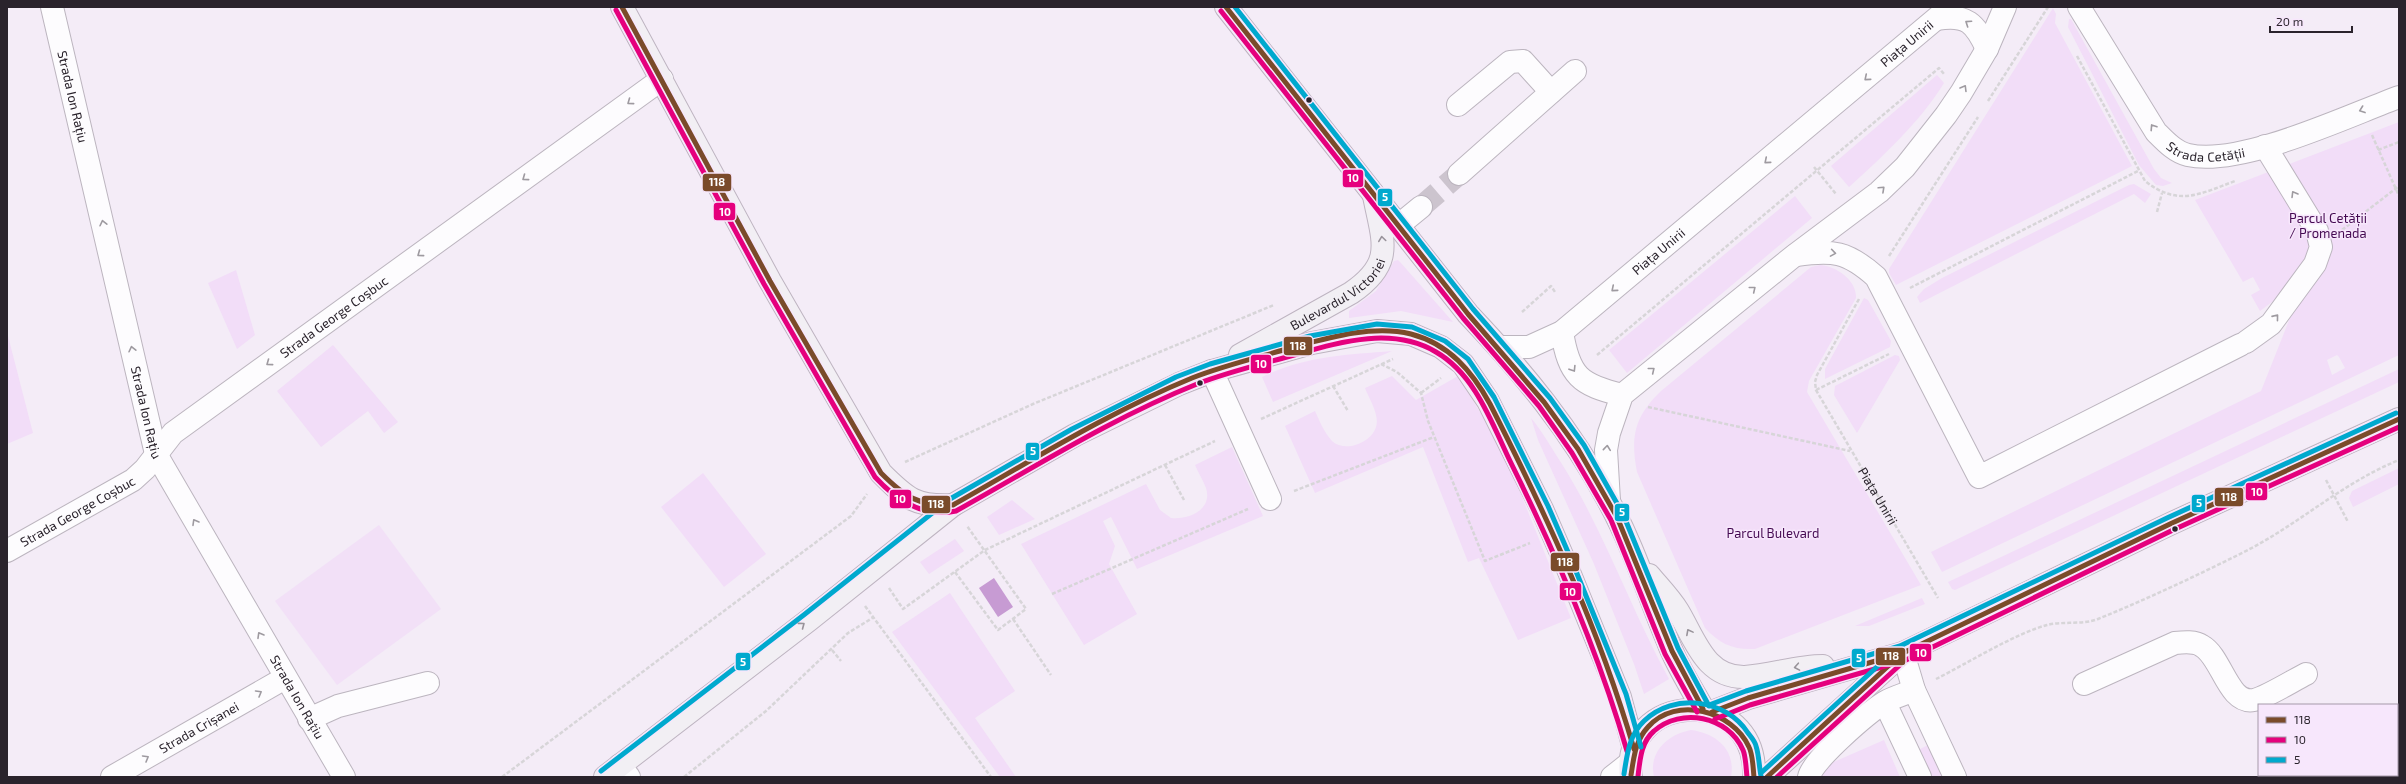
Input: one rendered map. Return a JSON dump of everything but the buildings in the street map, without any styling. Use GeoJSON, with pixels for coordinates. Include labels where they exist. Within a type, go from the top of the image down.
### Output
{"type":"FeatureCollection","features":[{"type":"Feature","properties":{"kind":"main road"},"geometry":{"type":"LineString","coordinates":[[622,7],[770,281],[881,473],[903,494],[918,503],[930,507],[953,505]]}},
{"type":"Feature","properties":{"kind":"main road"},"geometry":{"type":"LineString","coordinates":[[1226,7],[1468,314],[1499,347],[1575,442],[1609,501],[1638,562],[1668,643],[1708,710],[1727,719],[1739,730],[1745,739],[1753,760],[1754,777]]}},
{"type":"Feature","properties":{"kind":"main road","name":"Bulevardul Victoriei"},"geometry":{"type":"LineString","coordinates":[[1212,371],[1351,293],[1376,272],[1381,259],[1383,244],[1374,193]]}},
{"type":"Feature","properties":{"kind":"main road","name":"Bulevardul Victoriei"},"geometry":{"type":"LineString","coordinates":[[618,773],[953,505],[1075,435],[1179,384],[1212,371],[1312,343],[1377,331],[1395,331],[1426,339],[1453,355],[1472,375],[1491,407],[1553,534],[1620,697],[1632,763]]}},
{"type":"Feature","properties":{"kind":"main road"},"geometry":{"type":"LineString","coordinates":[[1632,763],[1650,725],[1661,716],[1682,710],[1708,710],[1850,667],[1904,653],[2163,528],[2399,419]]}},
{"type":"Feature","properties":{"kind":"main road"},"geometry":{"type":"LineString","coordinates":[[1638,562],[1677,610],[1699,651],[1708,663],[1718,671],[1745,677],[1806,666],[1850,667]]}},
{"type":"Feature","properties":{"kind":"main road"},"geometry":{"type":"LineString","coordinates":[[1766,777],[1904,653]]}},
{"type":"Feature","properties":{"kind":"street","name":"Strada Ion Rațiu"},"geometry":{"type":"LineString","coordinates":[[52,7],[156,454],[344,777]]}},
{"type":"Feature","properties":{"kind":"street"},"geometry":{"type":"LineString","coordinates":[[1609,501],[1606,450],[1609,433],[1625,392],[1795,255],[1879,192],[1905,166],[1946,115],[1961,93],[1987,49],[2005,7]]}},
{"type":"Feature","properties":{"kind":"street","name":"Strada Cetății"},"geometry":{"type":"LineString","coordinates":[[2079,7],[2156,132],[2170,146],[2186,155],[2205,158],[2222,157],[2265,146],[2399,97]]}},
{"type":"Feature","properties":{"kind":"street"},"geometry":{"type":"LineString","coordinates":[[1944,13],[1969,22],[1976,28],[1987,49]]}},
{"type":"Feature","properties":{"kind":"street","name":"Piața Unirii"},"geometry":{"type":"LineString","coordinates":[[1499,347],[1529,347],[1562,332],[1944,13]]}},
{"type":"Feature","properties":{"kind":"street"},"geometry":{"type":"LineString","coordinates":[[1458,105],[1510,62],[1517,60],[1523,62],[1551,92]]}},
{"type":"Feature","properties":{"kind":"street"},"geometry":{"type":"LineString","coordinates":[[1459,174],[1575,72]]}},
{"type":"Feature","properties":{"kind":"street","name":"Strada George Coșbuc"},"geometry":{"type":"LineString","coordinates":[[7,551],[133,480],[173,433],[662,79]]}},
{"type":"Feature","properties":{"kind":"street"},"geometry":{"type":"LineString","coordinates":[[1795,255],[1821,251],[1836,252],[1850,257],[1876,277],[1909,340],[1928,382],[1979,477],[2243,344],[2271,324],[2315,264],[2321,247],[2317,231],[2265,146]]}},
{"type":"Feature","properties":{"kind":"street"},"geometry":{"type":"LineString","coordinates":[[1399,225],[1422,207]]}},
{"type":"Feature","properties":{"kind":"street"},"geometry":{"type":"LineString","coordinates":[[1562,332],[1566,354],[1576,374],[1587,384],[1599,390],[1625,392]]}},
{"type":"Feature","properties":{"kind":"street"},"geometry":{"type":"LineString","coordinates":[[1212,371],[1270,499]]}},
{"type":"Feature","properties":{"kind":"street"},"geometry":{"type":"LineString","coordinates":[[2084,684],[2176,643],[2188,642],[2202,645],[2212,654],[2234,693],[2243,699],[2254,700],[2306,674]]}},
{"type":"Feature","properties":{"kind":"street"},"geometry":{"type":"LineString","coordinates":[[1904,653],[1914,690],[1955,777]]}},
{"type":"Feature","properties":{"kind":"street","name":"Strada Crișanei"},"geometry":{"type":"LineString","coordinates":[[112,777],[285,678]]}},
{"type":"Feature","properties":{"kind":"street"},"geometry":{"type":"LineString","coordinates":[[309,719],[338,706],[428,683]]}},
{"type":"Feature","properties":{"kind":"street"},"geometry":{"type":"LineString","coordinates":[[1809,777],[1811,769],[1828,750],[1885,703],[1914,690]]}},
{"type":"Feature","properties":{"kind":"street"},"geometry":{"type":"LineString","coordinates":[[1885,703],[1920,777]]}},
{"type":"Feature","properties":{"kind":"street"},"geometry":{"type":"LineString","coordinates":[[1612,777],[1632,763]]}},
{"type":"Feature","properties":{"kind":"path"},"geometry":{"type":"LineString","coordinates":[[1985,106],[2048,7]]}},
{"type":"Feature","properties":{"kind":"path"},"geometry":{"type":"LineString","coordinates":[[2075,52],[2138,171],[2145,181],[2162,193],[2175,196],[2195,195],[2240,179]]}},
{"type":"Feature","properties":{"kind":"path"},"geometry":{"type":"LineString","coordinates":[[1597,355],[1939,68],[1961,93]]}},
{"type":"Feature","properties":{"kind":"path"},"geometry":{"type":"LineString","coordinates":[[1888,257],[1981,112]]}},
{"type":"Feature","properties":{"kind":"path"},"geometry":{"type":"LineString","coordinates":[[2399,142],[2378,150],[2399,196]]}},
{"type":"Feature","properties":{"kind":"path"},"geometry":{"type":"LineString","coordinates":[[1814,167],[1852,213]]}},
{"type":"Feature","properties":{"kind":"path"},"geometry":{"type":"LineString","coordinates":[[1907,290],[2138,171]]}},
{"type":"Feature","properties":{"kind":"path"},"geometry":{"type":"LineString","coordinates":[[2321,247],[2395,187],[2399,186]]}},
{"type":"Feature","properties":{"kind":"path"},"geometry":{"type":"LineString","coordinates":[[2157,212],[2162,193]]}},
{"type":"Feature","properties":{"kind":"path"},"geometry":{"type":"LineString","coordinates":[[1522,312],[1551,286],[1555,292]]}},
{"type":"Feature","properties":{"kind":"path"},"geometry":{"type":"LineString","coordinates":[[1861,296],[1818,375],[1815,382],[1816,390],[1909,340]]}},
{"type":"Feature","properties":{"kind":"path"},"geometry":{"type":"LineString","coordinates":[[502,777],[851,516],[881,473],[1033,404],[1276,304]]}},
{"type":"Feature","properties":{"kind":"path"},"geometry":{"type":"LineString","coordinates":[[874,568],[903,609],[985,550],[1239,429],[1396,358]]}},
{"type":"Feature","properties":{"kind":"path"},"geometry":{"type":"LineString","coordinates":[[1381,364],[1397,372],[1421,393],[1434,436],[1485,561],[1553,534]]}},
{"type":"Feature","properties":{"kind":"path"},"geometry":{"type":"LineString","coordinates":[[1421,393],[1443,376]]}},
{"type":"Feature","properties":{"kind":"path"},"geometry":{"type":"LineString","coordinates":[[1333,386],[1348,411]]}},
{"type":"Feature","properties":{"kind":"path","name":"Piața Unirii"},"geometry":{"type":"LineString","coordinates":[[1816,390],[1938,598]]}},
{"type":"Feature","properties":{"kind":"path"},"geometry":{"type":"LineString","coordinates":[[1625,392],[1646,406],[1851,451]]}},
{"type":"Feature","properties":{"kind":"path"},"geometry":{"type":"LineString","coordinates":[[1052,594],[1270,499],[1434,436]]}},
{"type":"Feature","properties":{"kind":"path"},"geometry":{"type":"LineString","coordinates":[[2313,458],[2348,522]]}},
{"type":"Feature","properties":{"kind":"path"},"geometry":{"type":"LineString","coordinates":[[1914,690],[2019,636],[2047,625],[2096,620],[2244,552],[2276,536],[2334,494],[2378,468],[2399,460]]}},
{"type":"Feature","properties":{"kind":"path"},"geometry":{"type":"LineString","coordinates":[[1165,465],[1184,500]]}},
{"type":"Feature","properties":{"kind":"path"},"geometry":{"type":"LineString","coordinates":[[953,505],[1026,609],[998,630],[955,572]]}},
{"type":"Feature","properties":{"kind":"path"},"geometry":{"type":"LineString","coordinates":[[851,586],[991,777]]}},
{"type":"Feature","properties":{"kind":"path"},"geometry":{"type":"LineString","coordinates":[[684,777],[766,711],[832,650],[848,633],[874,617]]}},
{"type":"Feature","properties":{"kind":"path"},"geometry":{"type":"LineString","coordinates":[[1013,619],[1051,675]]}},
{"type":"Feature","properties":{"kind":"path"},"geometry":{"type":"LineString","coordinates":[[832,650],[841,661]]}},
{"type":"Feature","properties":{"kind":"shaded area"},"geometry":{"type":"Polygon","coordinates":[[[379,525],[441,609],[337,685],[275,601],[379,525]]]}},
{"type":"Feature","properties":{"kind":"shaded area"},"geometry":{"type":"Polygon","coordinates":[[[994,578],[1013,607],[998,617],[979,588],[994,578]]]}},
{"type":"Feature","properties":{"kind":"green space"},"geometry":{"type":"Polygon","coordinates":[[[2053,8],[2056,14],[2055,23],[2132,166],[1896,285],[1889,273],[1889,269],[2053,8]]]}},
{"type":"Feature","properties":{"kind":"green space"},"geometry":{"type":"Polygon","coordinates":[[[2069,19],[2071,19],[2154,169],[2161,178],[2172,183],[2163,186],[2156,185],[2139,165],[2068,27],[2069,19]]]}},
{"type":"Feature","properties":{"kind":"green space"},"geometry":{"type":"Polygon","coordinates":[[[1937,75],[1944,83],[1924,112],[1888,151],[1849,187],[1831,166],[1937,75]]]}},
{"type":"Feature","properties":{"kind":"green space","name":"Parcul Cetății / Promenada"},"geometry":{"type":"Polygon","coordinates":[[[2399,122],[2399,355],[1942,572],[1931,552],[2261,391],[2294,308],[2280,296],[2260,311],[2251,295],[2260,290],[2253,277],[2243,282],[2195,200],[2399,122]],[[2337,355],[2327,360],[2332,375],[2345,368],[2337,355]]]}},
{"type":"Feature","properties":{"kind":"green space"},"geometry":{"type":"Polygon","coordinates":[[[2134,184],[2151,194],[2145,203],[2134,194],[1920,303],[1917,297],[1924,289],[1942,278],[2129,185],[2134,184]]]}},
{"type":"Feature","properties":{"kind":"green space"},"geometry":{"type":"Polygon","coordinates":[[[1795,196],[1812,218],[1627,373],[1609,350],[1795,196]]]}},
{"type":"Feature","properties":{"kind":"green space"},"geometry":{"type":"Polygon","coordinates":[[[1398,260],[1453,322],[1401,311],[1349,318],[1349,311],[1376,291],[1394,261],[1398,260]]]}},
{"type":"Feature","properties":{"kind":"green space","name":"Parcul Bulevard"},"geometry":{"type":"Polygon","coordinates":[[[1820,265],[1833,268],[1844,275],[1853,285],[1856,298],[1809,381],[1807,392],[1921,585],[1755,649],[1733,647],[1716,638],[1705,628],[1637,472],[1634,448],[1637,427],[1645,409],[1661,391],[1811,267],[1820,265]]]}},
{"type":"Feature","properties":{"kind":"green space"},"geometry":{"type":"Polygon","coordinates":[[[236,270],[255,335],[237,349],[208,283],[236,270]]]}},
{"type":"Feature","properties":{"kind":"green space"},"geometry":{"type":"Polygon","coordinates":[[[1864,298],[1868,300],[1891,341],[1890,347],[1825,379],[1825,369],[1864,298]]]}},
{"type":"Feature","properties":{"kind":"green space"},"geometry":{"type":"Polygon","coordinates":[[[7,332],[33,433],[7,444],[7,332]]]}},
{"type":"Feature","properties":{"kind":"green space"},"geometry":{"type":"Polygon","coordinates":[[[333,345],[398,422],[384,433],[368,411],[321,447],[277,391],[333,345]]]}},
{"type":"Feature","properties":{"kind":"green space"},"geometry":{"type":"Polygon","coordinates":[[[1392,351],[1273,402],[1262,377],[1278,370],[1310,361],[1342,355],[1392,351]]]}},
{"type":"Feature","properties":{"kind":"green space"},"geometry":{"type":"Polygon","coordinates":[[[1895,355],[1899,356],[1900,360],[1857,433],[1834,395],[1835,386],[1895,355]]]}},
{"type":"Feature","properties":{"kind":"green space"},"geometry":{"type":"Polygon","coordinates":[[[2399,369],[2399,382],[1955,590],[1952,589],[1948,582],[2399,369]]]}},
{"type":"Feature","properties":{"kind":"green space"},"geometry":{"type":"Polygon","coordinates":[[[1392,376],[1416,400],[1458,376],[1503,450],[1571,618],[1518,640],[1479,558],[1468,562],[1423,447],[1315,493],[1285,426],[1315,411],[1322,427],[1332,441],[1344,446],[1350,446],[1363,442],[1373,433],[1377,422],[1374,407],[1365,388],[1392,376]]]}},
{"type":"Feature","properties":{"kind":"green space"},"geometry":{"type":"Polygon","coordinates":[[[1531,418],[1543,434],[1576,487],[1604,542],[1642,625],[1669,679],[1644,694],[1634,664],[1594,564],[1538,440],[1531,418]]]}},
{"type":"Feature","properties":{"kind":"green space"},"geometry":{"type":"Polygon","coordinates":[[[1232,447],[1263,516],[1137,569],[1111,517],[1103,521],[1115,546],[1109,564],[1137,614],[1084,645],[1021,544],[1146,484],[1160,510],[1171,518],[1185,517],[1198,512],[1206,502],[1207,496],[1206,488],[1195,465],[1232,447]]]}},
{"type":"Feature","properties":{"kind":"green space"},"geometry":{"type":"Polygon","coordinates":[[[2399,468],[2399,484],[2353,507],[2349,498],[2352,491],[2399,468]]]}},
{"type":"Feature","properties":{"kind":"green space"},"geometry":{"type":"Polygon","coordinates":[[[703,473],[766,554],[724,587],[661,507],[703,473]]]}},
{"type":"Feature","properties":{"kind":"green space"},"geometry":{"type":"Polygon","coordinates":[[[1012,500],[1035,519],[999,535],[987,517],[1012,500]]]}},
{"type":"Feature","properties":{"kind":"green space"},"geometry":{"type":"Polygon","coordinates":[[[955,539],[964,551],[929,574],[920,562],[955,539]]]}},
{"type":"Feature","properties":{"kind":"green space"},"geometry":{"type":"Polygon","coordinates":[[[950,593],[1015,691],[975,718],[1016,777],[1000,777],[892,632],[950,593]]]}},
{"type":"Feature","properties":{"kind":"green space"},"geometry":{"type":"Polygon","coordinates":[[[1922,598],[1925,604],[1869,626],[1855,626],[1922,598]]]}},
{"type":"Feature","properties":{"kind":"green space"},"geometry":{"type":"Polygon","coordinates":[[[1691,730],[1708,735],[1722,744],[1730,759],[1732,767],[1731,777],[1654,777],[1654,759],[1662,745],[1675,735],[1691,730]]]}},
{"type":"Feature","properties":{"kind":"green space"},"geometry":{"type":"Polygon","coordinates":[[[1884,740],[1900,777],[1815,777],[1813,771],[1884,740]]]}},
{"type":"Feature","properties":{"kind":"green space"},"geometry":{"type":"Polygon","coordinates":[[[1928,745],[1943,777],[1929,777],[1916,751],[1928,745]]]}},
{"type":"Feature","properties":{"kind":"tunnel"},"geometry":{"type":"LineString","coordinates":[[1421,207],[1459,174]]}},
{"type":"Feature","properties":{"kind":"transit line","name":"118"},"geometry":{"type":"LineString","coordinates":[[622,7],[770,281],[881,473],[905,494],[921,502],[953,505],[1100,422],[1161,391],[1204,373],[1308,343],[1352,333],[1382,331],[1411,334],[1437,345],[1458,360],[1467,370],[1490,404],[1532,488],[1588,617],[1605,660],[1634,749]]}},
{"type":"Feature","properties":{"kind":"transit line","name":"118"},"geometry":{"type":"LineString","coordinates":[[1226,7],[1468,314],[1544,402],[1578,449],[1617,517],[1672,651],[1703,709]]}},
{"type":"Feature","properties":{"kind":"transit line","name":"5"},"geometry":{"type":"LineString","coordinates":[[1235,7],[1473,309],[1550,398],[1584,445],[1623,514],[1678,648],[1709,706]]}},
{"type":"Feature","properties":{"kind":"transit line","name":"10"},"geometry":{"type":"LineString","coordinates":[[616,10],[764,284],[875,477],[901,500],[932,512],[956,511],[1045,460],[1165,397],[1197,384],[1245,368],[1348,341],[1384,338],[1419,344],[1436,352],[1450,362],[1462,374],[1472,387],[1489,417],[1544,533],[1590,640],[1616,714],[1627,751]]}},
{"type":"Feature","properties":{"kind":"transit line","name":"10"},"geometry":{"type":"LineString","coordinates":[[1221,11],[1463,318],[1539,406],[1572,453],[1611,520],[1665,654],[1697,712]]}},
{"type":"Feature","properties":{"kind":"transit line","name":"5"},"geometry":{"type":"LineString","coordinates":[[601,771],[805,614],[950,499],[1072,429],[1176,377],[1210,364],[1310,336],[1377,324],[1412,327],[1445,341],[1468,359],[1494,397],[1548,506],[1571,559],[1626,694],[1641,747]]}},
{"type":"Feature","properties":{"kind":"transit line","name":"5"},"geometry":{"type":"LineString","coordinates":[[1709,705],[1746,691],[1900,646],[2167,518],[2396,413]]}},
{"type":"Feature","properties":{"kind":"transit line","name":"118"},"geometry":{"type":"LineString","coordinates":[[1712,712],[1748,698],[1903,653],[2170,524],[2399,419]]}},
{"type":"Feature","properties":{"kind":"transit line","name":"10"},"geometry":{"type":"LineString","coordinates":[[1715,719],[1750,705],[1906,660],[2173,530],[2399,427]]}},
{"type":"Feature","properties":{"kind":"transit line","name":"5"},"geometry":{"type":"LineString","coordinates":[[1762,772],[1891,654]]}},
{"type":"Feature","properties":{"kind":"transit line","name":"118"},"geometry":{"type":"LineString","coordinates":[[1767,777],[1896,659]]}},
{"type":"Feature","properties":{"kind":"transit line","name":"10"},"geometry":{"type":"LineString","coordinates":[[1777,777],[1901,664]]}},
{"type":"Feature","properties":{"kind":"transit line","name":"5"},"geometry":{"type":"LineString","coordinates":[[1624,774],[1632,739],[1644,721],[1656,712],[1670,706],[1684,703],[1699,703],[1727,713],[1738,722],[1752,738],[1758,753],[1761,776]]}},
{"type":"Feature","properties":{"kind":"transit line","name":"118"},"geometry":{"type":"LineString","coordinates":[[1631,775],[1634,756],[1640,738],[1648,727],[1660,717],[1673,712],[1688,710],[1717,716],[1730,724],[1741,734],[1750,750],[1753,762],[1754,777]]}},
{"type":"Feature","properties":{"kind":"transit line","name":"10"},"geometry":{"type":"LineString","coordinates":[[1638,776],[1642,752],[1646,740],[1650,735],[1665,724],[1677,719],[1690,718],[1703,719],[1715,723],[1727,729],[1736,738],[1744,753],[1747,777]]}}]}
